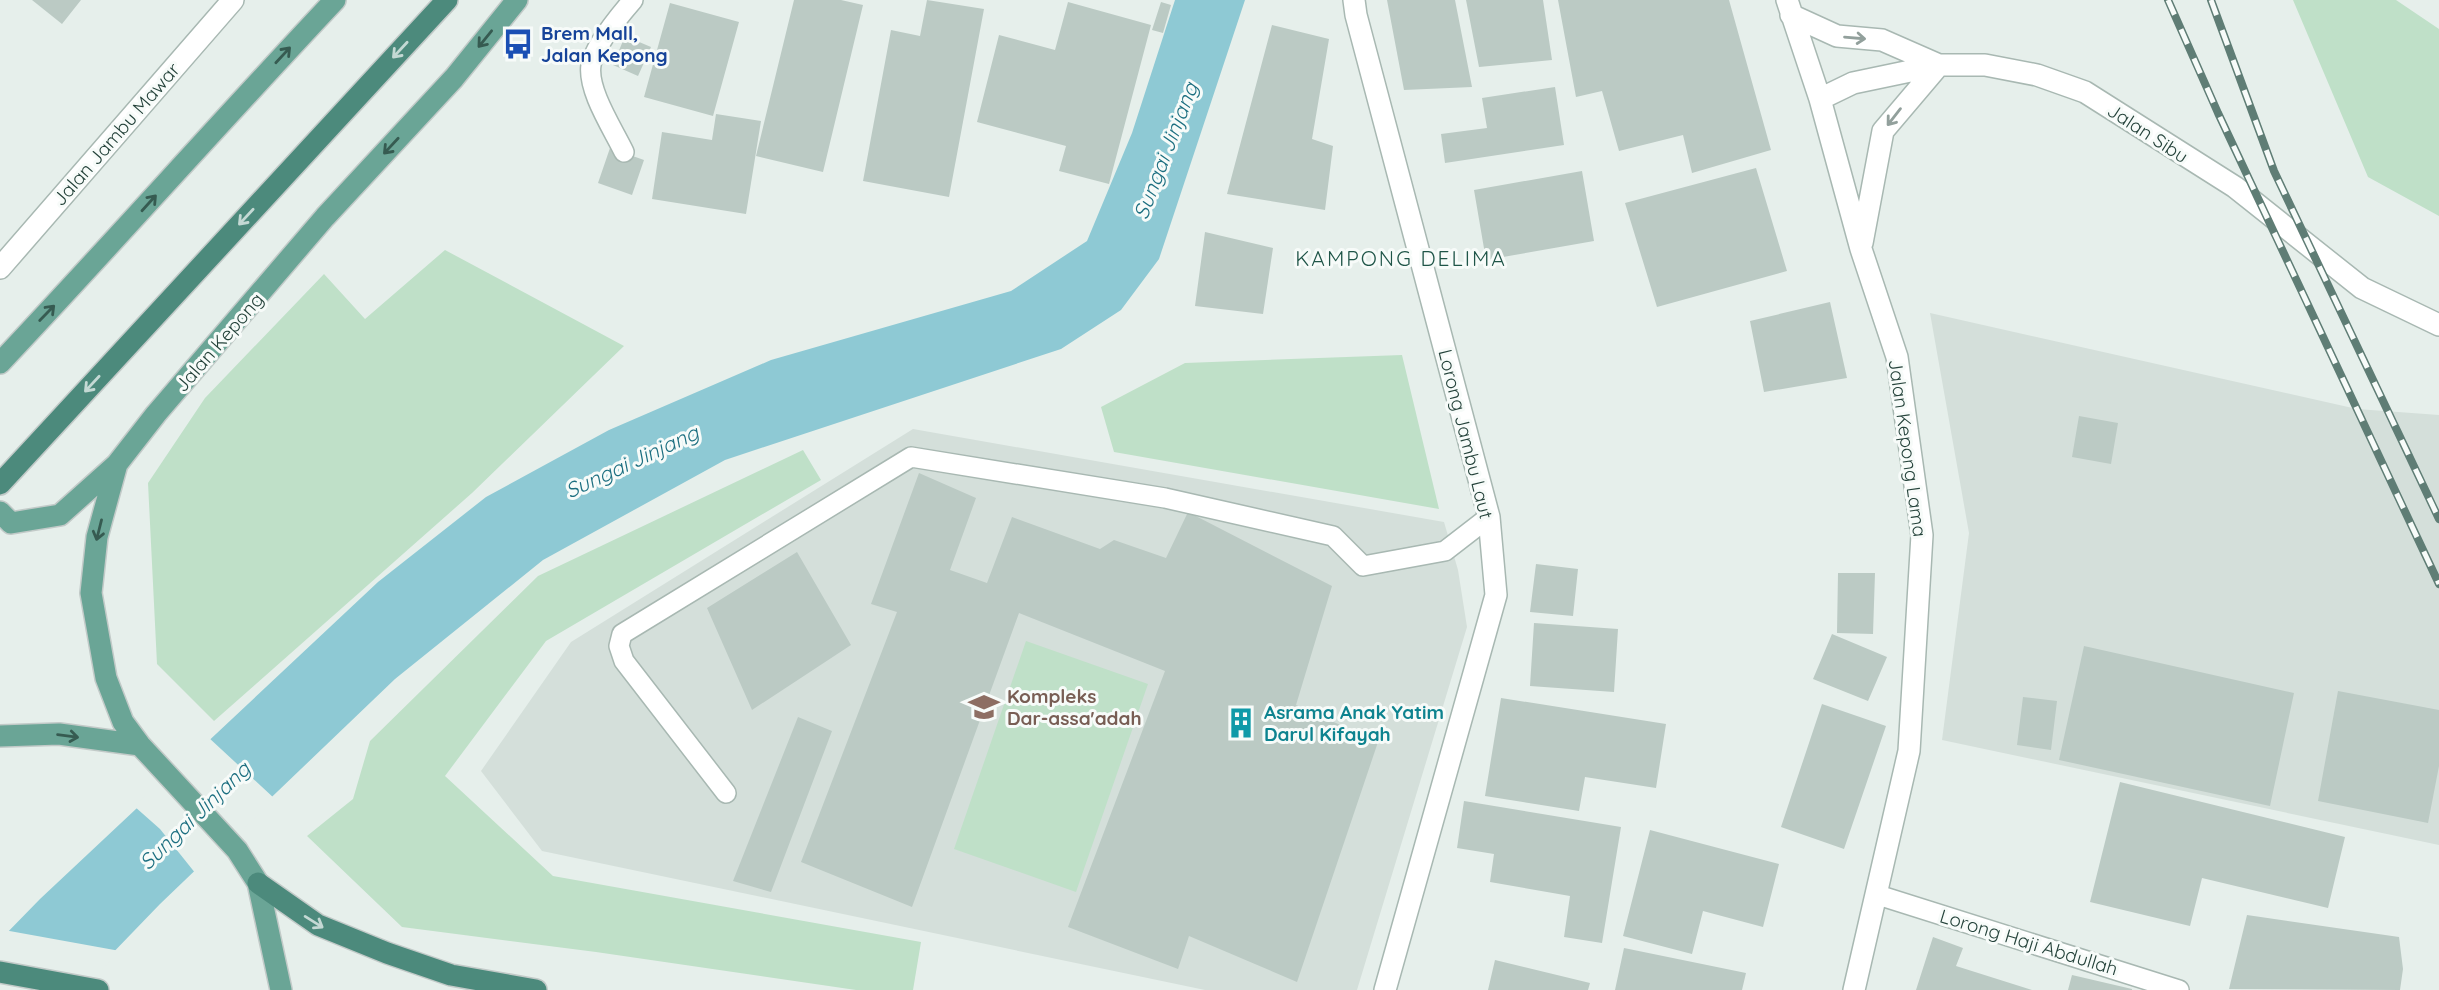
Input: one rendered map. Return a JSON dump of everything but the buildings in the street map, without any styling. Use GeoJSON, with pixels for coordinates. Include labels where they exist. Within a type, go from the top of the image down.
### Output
{"type":"FeatureCollection","features":[{"type":"Feature","properties":{"kind":"highway"},"geometry":{"type":"LineString","coordinates":[[0,484],[447,0]]}},
{"type":"Feature","properties":{"kind":"highway"},"geometry":{"type":"LineString","coordinates":[[258,883],[318,926],[387,953],[451,975],[536,990]]}},
{"type":"Feature","properties":{"kind":"highway"},"geometry":{"type":"LineString","coordinates":[[0,972],[98,990]]}},
{"type":"Feature","properties":{"kind":"main road"},"geometry":{"type":"LineString","coordinates":[[0,363],[103,254],[236,104],[335,0]]}},
{"type":"Feature","properties":{"kind":"main road","name":"Jalan Kepong"},"geometry":{"type":"LineString","coordinates":[[258,883],[237,850],[140,745],[123,722],[106,678],[91,593],[97,537],[117,464],[156,414],[325,217],[454,78],[517,0]]}},
{"type":"Feature","properties":{"kind":"main road"},"geometry":{"type":"LineString","coordinates":[[0,512],[11,523],[60,515],[117,464]]}},
{"type":"Feature","properties":{"kind":"main road"},"geometry":{"type":"LineString","coordinates":[[0,736],[59,734],[140,745]]}},
{"type":"Feature","properties":{"kind":"main road"},"geometry":{"type":"LineString","coordinates":[[258,883],[281,990]]}},
{"type":"Feature","properties":{"kind":"street","name":"Jalan Jambu Mawar"},"geometry":{"type":"LineString","coordinates":[[1,265],[233,0]]}},
{"type":"Feature","properties":{"kind":"street","name":"Lorong Jambu Laut"},"geometry":{"type":"LineString","coordinates":[[1354,0],[1489,516],[1496,595],[1385,990]]}},
{"type":"Feature","properties":{"kind":"street"},"geometry":{"type":"LineString","coordinates":[[1789,7],[1837,36],[1881,40],[1939,65],[1883,131],[1861,249]]}},
{"type":"Feature","properties":{"kind":"street","name":"Jalan Kepong Lama"},"geometry":{"type":"LineString","coordinates":[[1789,7],[1820,99],[1861,249],[1897,357],[1922,534],[1909,751],[1854,990]]}},
{"type":"Feature","properties":{"kind":"street","name":"Jalan Sibu"},"geometry":{"type":"LineString","coordinates":[[1820,99],[1853,83],[1939,65],[1985,65],[2037,75],[2085,92],[2235,187],[2362,289],[2439,325]]}},
{"type":"Feature","properties":{"kind":"lane"},"geometry":{"type":"LineString","coordinates":[[624,152],[593,87],[591,64],[610,28],[633,0]]}},
{"type":"Feature","properties":{"kind":"lane"},"geometry":{"type":"LineString","coordinates":[[726,793],[624,661],[619,646],[622,635],[911,457],[1165,498],[1333,536],[1363,566],[1445,551],[1489,516]]}},
{"type":"Feature","properties":{"kind":"lane","name":"Lorong Haji Abdullah"},"geometry":{"type":"LineString","coordinates":[[1878,895],[2179,990]]}},
{"type":"Feature","properties":{"kind":"shaded area"},"geometry":{"type":"Polygon","coordinates":[[[1930,313],[2357,409],[2439,415],[2439,845],[1942,740],[1969,533],[1930,313]]]}},
{"type":"Feature","properties":{"kind":"shaded area","name":"Kompleks Dar-assa'adah"},"geometry":{"type":"Polygon","coordinates":[[[913,429],[1444,522],[1458,570],[1467,627],[1357,990],[1205,990],[542,851],[481,771],[571,642],[913,429]]]}},
{"type":"Feature","properties":{"kind":"green space"},"geometry":{"type":"Polygon","coordinates":[[[2293,0],[2396,0],[2439,29],[2439,216],[2368,177],[2293,0]]]}},
{"type":"Feature","properties":{"kind":"green space"},"geometry":{"type":"Polygon","coordinates":[[[445,250],[624,346],[472,493],[214,721],[157,664],[148,483],[205,398],[324,274],[365,319],[445,250]]]}},
{"type":"Feature","properties":{"kind":"green space"},"geometry":{"type":"Polygon","coordinates":[[[1402,355],[1439,509],[1114,452],[1101,407],[1185,363],[1402,355]]]}},
{"type":"Feature","properties":{"kind":"green space"},"geometry":{"type":"Polygon","coordinates":[[[803,450],[821,480],[546,641],[445,776],[553,876],[921,942],[913,990],[856,990],[402,927],[307,836],[353,799],[370,741],[538,576],[803,450]]]}},
{"type":"Feature","properties":{"kind":"green space"},"geometry":{"type":"Polygon","coordinates":[[[1026,641],[1148,684],[1076,892],[954,849],[1026,641]]]}},
{"type":"Feature","properties":{"kind":"water","name":"Sungai Jinjang"},"geometry":{"type":"Polygon","coordinates":[[[1175,0],[1245,0],[1159,259],[1121,310],[1061,349],[725,460],[543,560],[395,679],[160,904],[77,990],[0,990],[0,940],[40,899],[378,582],[486,497],[609,430],[771,360],[1011,291],[1087,241],[1132,133],[1175,0]]]}},
{"type":"Feature","properties":{"kind":"pier"},"geometry":{"type":"Polygon","coordinates":[[[208,737],[275,799],[196,874],[160,829],[134,806],[208,737]]]}},
{"type":"Feature","properties":{"kind":"pier"},"geometry":{"type":"Polygon","coordinates":[[[4,930],[120,951],[82,990],[0,990],[0,935],[4,930]]]}},
{"type":"Feature","properties":{"kind":"railway"},"geometry":{"type":"LineString","coordinates":[[2168,0],[2218,113],[2439,584]]}},
{"type":"Feature","properties":{"kind":"railway"},"geometry":{"type":"LineString","coordinates":[[2211,0],[2274,171],[2439,519]]}},
{"type":"Feature","properties":{"kind":"place","name":"Brem Mall, Jalan Kepong"},"geometry":{"type":"Point","coordinates":[518,44]}},
{"type":"Feature","properties":{"kind":"place","name":"Kompleks Dar-assa'adah"},"geometry":{"type":"Point","coordinates":[984,707]}},
{"type":"Feature","properties":{"kind":"place","name":"Asrama Anak Yatim Darul Kifayah"},"geometry":{"type":"Point","coordinates":[1241,723]}},
{"type":"Feature","properties":{"kind":"district","name":"KAMPONG DELIMA"},"geometry":{"type":"Point","coordinates":[1401,259]}}]}
